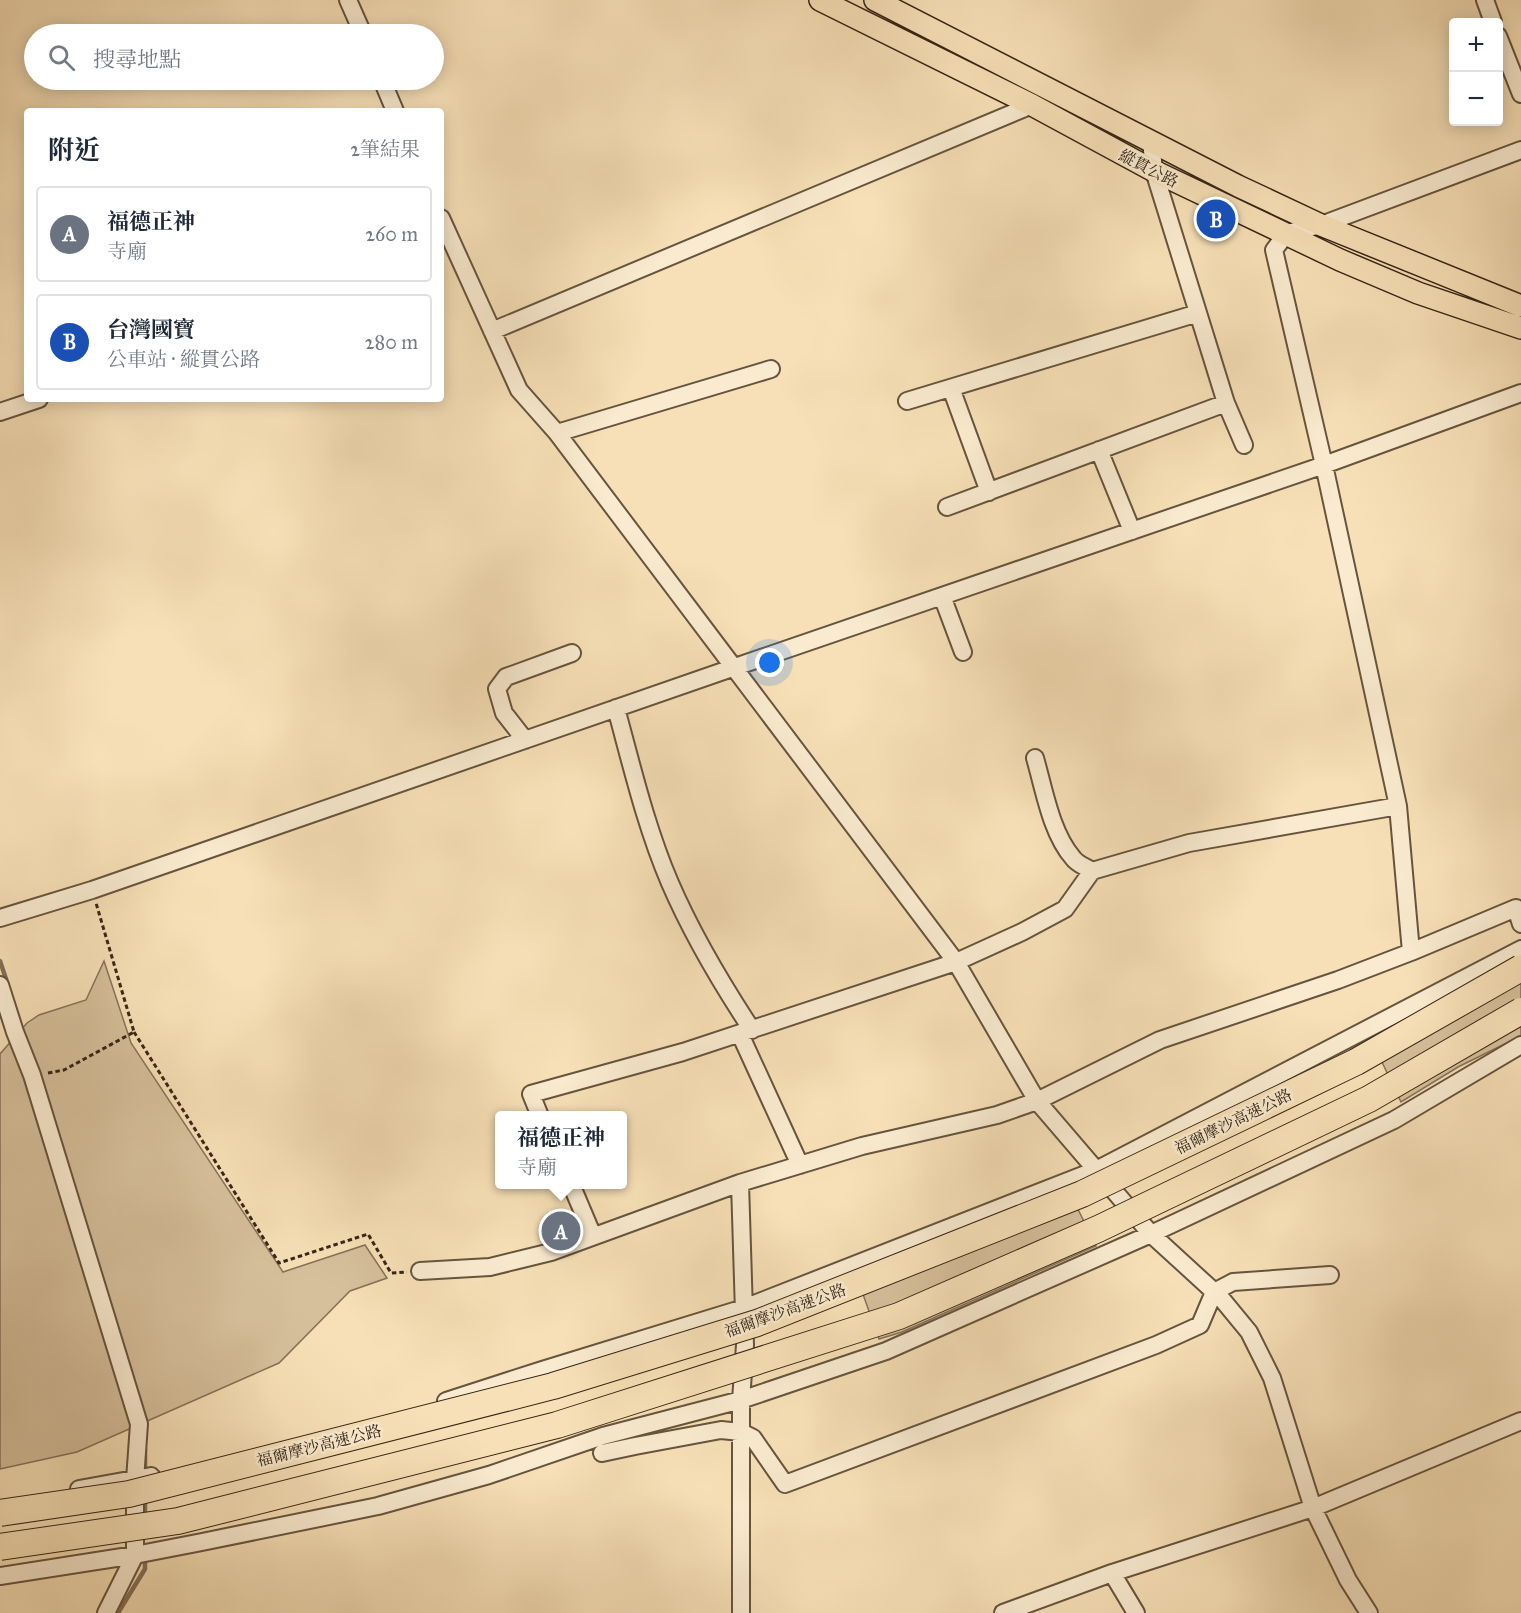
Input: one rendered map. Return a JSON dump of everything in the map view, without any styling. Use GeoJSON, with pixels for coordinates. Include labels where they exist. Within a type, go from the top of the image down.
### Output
{"type":"FeatureCollection","features":[{"type":"Feature","properties":{"kind":"highway","name":"福爾摩沙高速公路"},"geometry":{"type":"LineString","coordinates":[[0,1513],[129,1494],[553,1386],[757,1323],[1082,1194],[1356,1062],[1521,968]]}},
{"type":"Feature","properties":{"kind":"highway"},"geometry":{"type":"LineString","coordinates":[[0,1547],[178,1521],[557,1425],[898,1316],[1098,1230],[1369,1099],[1521,1011]]}},
{"type":"Feature","properties":{"kind":"main road","name":"縱貫公路"},"geometry":{"type":"LineString","coordinates":[[820,0],[1032,105],[1154,171],[1263,224],[1418,293],[1521,328]]}},
{"type":"Feature","properties":{"kind":"main road","name":"縱貫公路"},"geometry":{"type":"LineString","coordinates":[[875,0],[1238,186],[1321,225],[1521,306]]}},
{"type":"Feature","properties":{"kind":"street"},"geometry":{"type":"LineString","coordinates":[[348,0],[359,24]]}},
{"type":"Feature","properties":{"kind":"street"},"geometry":{"type":"LineString","coordinates":[[1485,0],[1492,18]]}},
{"type":"Feature","properties":{"kind":"street"},"geometry":{"type":"LineString","coordinates":[[1503,49],[1521,94]]}},
{"type":"Feature","properties":{"kind":"street"},"geometry":{"type":"LineString","coordinates":[[386,90],[394,108]]}},
{"type":"Feature","properties":{"kind":"street"},"geometry":{"type":"LineString","coordinates":[[492,331],[1032,105]]}},
{"type":"Feature","properties":{"kind":"street"},"geometry":{"type":"LineString","coordinates":[[1151,140],[1154,171],[1226,403],[1244,445]]}},
{"type":"Feature","properties":{"kind":"street"},"geometry":{"type":"LineString","coordinates":[[1411,952],[1398,806],[1324,465],[1274,250],[1287,233],[1321,225],[1521,150]]}},
{"type":"Feature","properties":{"kind":"street"},"geometry":{"type":"LineString","coordinates":[[444,233],[449,257],[492,331],[519,390],[557,433],[956,962],[1036,1101],[1151,1234],[1221,1298],[1249,1332],[1272,1378],[1313,1508],[1348,1580],[1369,1613]]}},
{"type":"Feature","properties":{"kind":"street"},"geometry":{"type":"LineString","coordinates":[[907,401],[1198,313]]}},
{"type":"Feature","properties":{"kind":"street"},"geometry":{"type":"LineString","coordinates":[[557,433],[771,369]]}},
{"type":"Feature","properties":{"kind":"street"},"geometry":{"type":"LineString","coordinates":[[951,388],[989,492]]}},
{"type":"Feature","properties":{"kind":"street"},"geometry":{"type":"LineString","coordinates":[[0,918],[92,890],[1324,465],[1521,393]]}},
{"type":"Feature","properties":{"kind":"street"},"geometry":{"type":"LineString","coordinates":[[0,412],[30,402]]}},
{"type":"Feature","properties":{"kind":"street"},"geometry":{"type":"LineString","coordinates":[[947,507],[1226,403]]}},
{"type":"Feature","properties":{"kind":"street"},"geometry":{"type":"LineString","coordinates":[[1099,450],[1132,531]]}},
{"type":"Feature","properties":{"kind":"street"},"geometry":{"type":"LineString","coordinates":[[942,596],[963,652]]}},
{"type":"Feature","properties":{"kind":"street"},"geometry":{"type":"LineString","coordinates":[[525,740],[504,713],[497,689],[506,677],[572,653]]}},
{"type":"Feature","properties":{"kind":"street"},"geometry":{"type":"LineString","coordinates":[[616,708],[647,822],[670,883],[746,1032],[800,1165]]}},
{"type":"Feature","properties":{"kind":"street"},"geometry":{"type":"LineString","coordinates":[[1035,758],[1055,825],[1063,843],[1074,860],[1092,871]]}},
{"type":"Feature","properties":{"kind":"street"},"geometry":{"type":"LineString","coordinates":[[538,1111],[531,1094],[683,1053],[956,962],[1022,932],[1065,909],[1092,871],[1189,843],[1398,806]]}},
{"type":"Feature","properties":{"kind":"street"},"geometry":{"type":"LineString","coordinates":[[420,1271],[490,1267],[551,1252],[740,1183],[862,1146],[997,1115],[1036,1101],[1160,1040],[1338,980],[1516,908],[1521,924]]}},
{"type":"Feature","properties":{"kind":"street"},"geometry":{"type":"LineString","coordinates":[[0,1502],[135,1480],[412,1413],[744,1308],[1096,1170],[1521,949]]}},
{"type":"Feature","properties":{"kind":"street"},"geometry":{"type":"LineString","coordinates":[[0,985],[35,1086],[139,1424],[135,1480],[135,1555],[106,1613]]}},
{"type":"Feature","properties":{"kind":"street"},"geometry":{"type":"LineString","coordinates":[[0,1576],[135,1555],[378,1506],[489,1474],[603,1436],[741,1401],[886,1351],[1151,1234],[1394,1120],[1521,1045]]}},
{"type":"Feature","properties":{"kind":"street"},"geometry":{"type":"LineString","coordinates":[[740,1183],[744,1308],[741,1401],[741,1613]]}},
{"type":"Feature","properties":{"kind":"street"},"geometry":{"type":"LineString","coordinates":[[572,1189],[593,1236]]}},
{"type":"Feature","properties":{"kind":"street"},"geometry":{"type":"LineString","coordinates":[[602,1453],[721,1430],[741,1432],[753,1438],[785,1484],[1156,1346],[1200,1325],[1214,1292],[1233,1282],[1330,1275]]}},
{"type":"Feature","properties":{"kind":"street"},"geometry":{"type":"LineString","coordinates":[[1003,1613],[1112,1573],[1313,1508],[1521,1421]]}},
{"type":"Feature","properties":{"kind":"street"},"geometry":{"type":"LineString","coordinates":[[1112,1573],[1136,1613]]}},
{"type":"Feature","properties":{"kind":"path"},"geometry":{"type":"LineString","coordinates":[[92,890],[134,1032],[279,1263],[368,1234],[391,1273],[420,1271]]}},
{"type":"Feature","properties":{"kind":"path"},"geometry":{"type":"LineString","coordinates":[[43,1073],[64,1070],[134,1032]]}},
{"type":"Feature","properties":{"kind":"shaded area"},"geometry":{"type":"Polygon","coordinates":[[[1521,956],[1521,1036],[1458,1067],[1401,1102],[1371,1039],[1521,956]]]}},
{"type":"Feature","properties":{"kind":"shaded area"},"geometry":{"type":"Polygon","coordinates":[[[104,961],[131,1043],[283,1272],[365,1245],[387,1278],[350,1291],[279,1363],[77,1452],[0,1469],[0,1054],[27,1023],[39,1015],[86,1000],[104,961]]]}},
{"type":"Feature","properties":{"kind":"shaded area"},"geometry":{"type":"Polygon","coordinates":[[[1068,1189],[1096,1246],[902,1332],[879,1339],[855,1272],[1068,1189]]]}},
{"type":"Feature","properties":{"kind":"waterway"},"geometry":{"type":"LineString","coordinates":[[0,961],[7,982]]}},
{"type":"Feature","properties":{"kind":"waterway"},"geometry":{"type":"LineString","coordinates":[[145,1449],[145,1474]]}},
{"type":"Feature","properties":{"kind":"waterway"},"geometry":{"type":"LineString","coordinates":[[145,1497],[145,1519]]}},
{"type":"Feature","properties":{"kind":"waterway"},"geometry":{"type":"LineString","coordinates":[[118,1613],[145,1569],[145,1557]]}},
{"type":"Feature","properties":{"kind":"place","name":"台灣國寶"},"geometry":{"type":"Point","coordinates":[1216,219]}},
{"type":"Feature","properties":{"kind":"place","name":"福德正神"},"geometry":{"type":"Point","coordinates":[561,1231]}}]}
